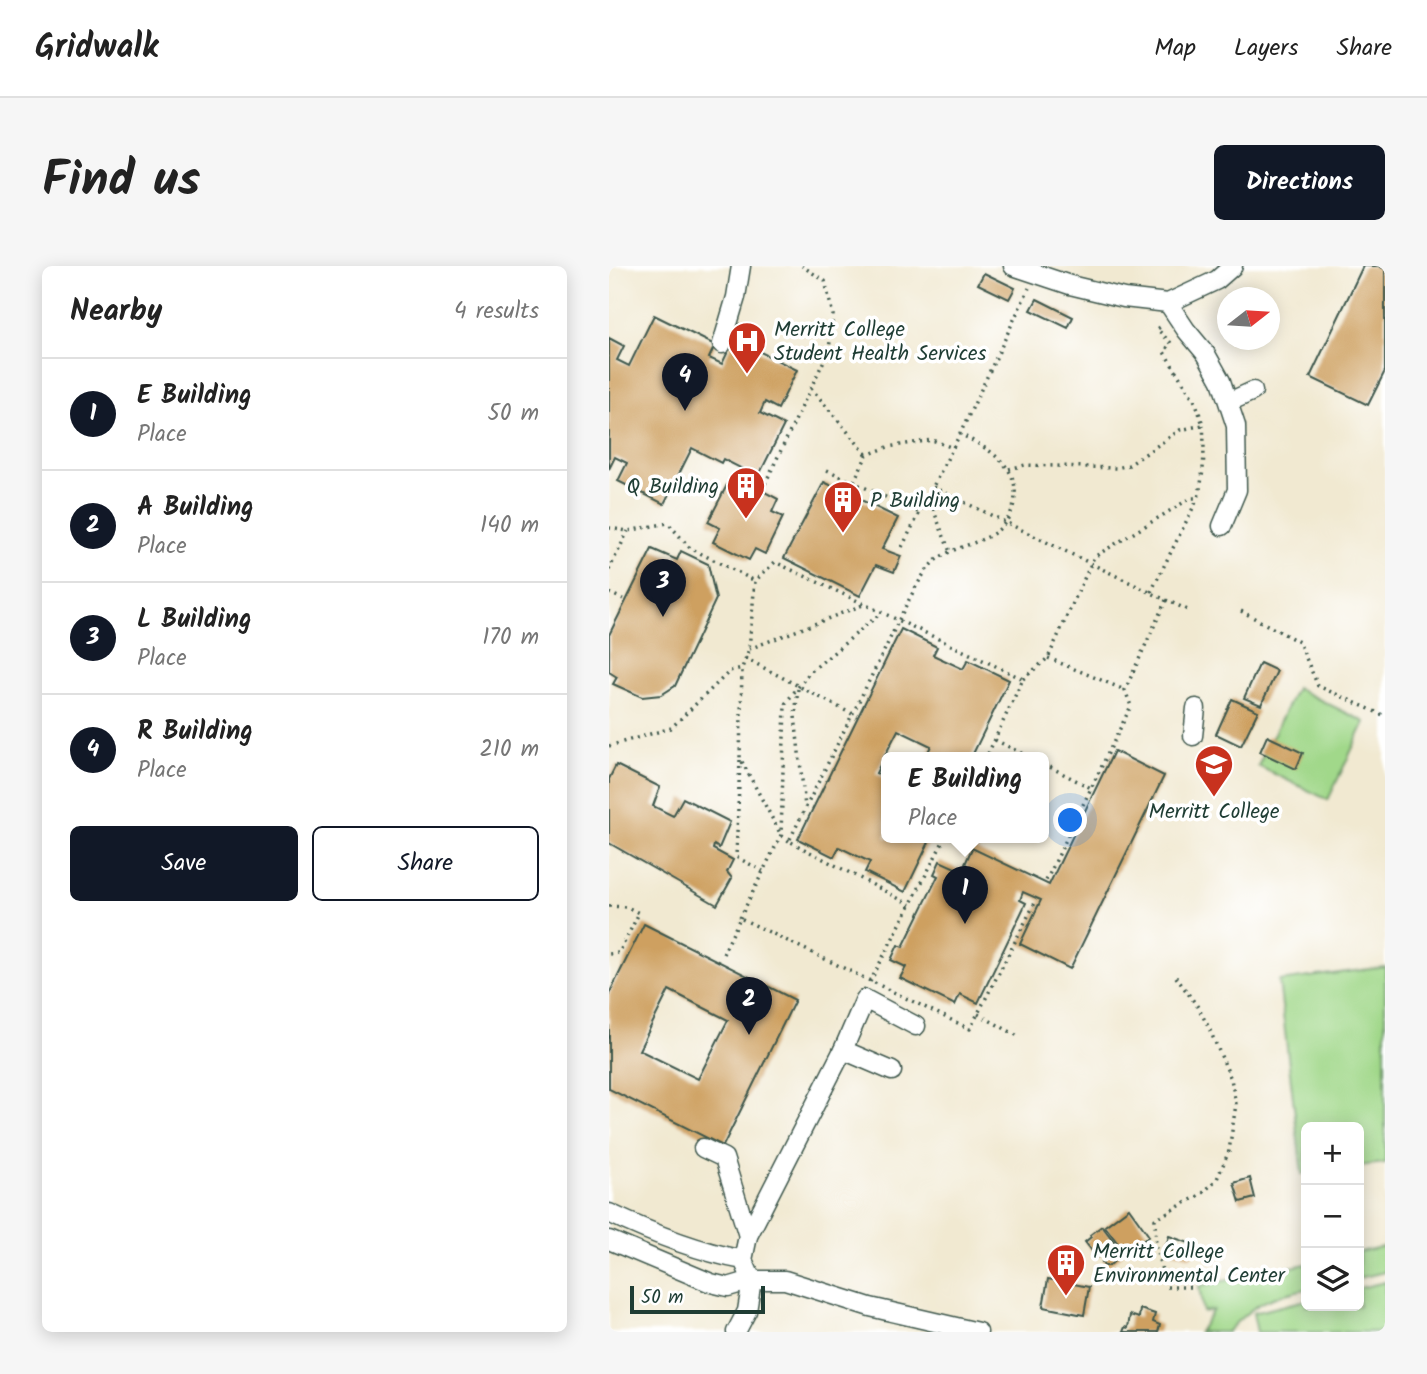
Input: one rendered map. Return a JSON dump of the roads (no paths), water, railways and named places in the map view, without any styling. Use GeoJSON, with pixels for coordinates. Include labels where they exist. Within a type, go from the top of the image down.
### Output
{"type":"FeatureCollection","features":[{"type":"Feature","properties":{"kind":"lane"},"geometry":{"type":"LineString","coordinates":[[722,344],[736,297],[741,266]]}},
{"type":"Feature","properties":{"kind":"lane"},"geometry":{"type":"LineString","coordinates":[[1013,266],[1124,298],[1168,303],[1217,280],[1233,266]]}},
{"type":"Feature","properties":{"kind":"lane"},"geometry":{"type":"LineString","coordinates":[[1168,303],[1206,354],[1229,402],[1236,426],[1237,490],[1222,526]]}},
{"type":"Feature","properties":{"kind":"lane"},"geometry":{"type":"LineString","coordinates":[[1229,402],[1253,391]]}},
{"type":"Feature","properties":{"kind":"lane"},"geometry":{"type":"LineString","coordinates":[[1193,736],[1196,708]]}},
{"type":"Feature","properties":{"kind":"lane"},"geometry":{"type":"LineString","coordinates":[[737,1332],[747,1311],[752,1280],[743,1259],[748,1236],[843,1050],[865,999],[916,1026]]}},
{"type":"Feature","properties":{"kind":"lane"},"geometry":{"type":"LineString","coordinates":[[843,1050],[892,1072]]}},
{"type":"Feature","properties":{"kind":"lane"},"geometry":{"type":"LineString","coordinates":[[703,1148],[724,1158],[748,1236]]}},
{"type":"Feature","properties":{"kind":"lane"},"geometry":{"type":"LineString","coordinates":[[609,1213],[638,1227],[717,1255],[743,1259]]}},
{"type":"Feature","properties":{"kind":"lane"},"geometry":{"type":"LineString","coordinates":[[609,1240],[711,1283],[729,1287],[752,1280],[785,1280],[870,1307],[978,1332]]}},
{"type":"Feature","properties":{"kind":"place","name":"Merritt College Student Health Services"},"geometry":{"type":"Point","coordinates":[747,375]}},
{"type":"Feature","properties":{"kind":"place","name":"R Building"},"geometry":{"type":"Point","coordinates":[685,411]}},
{"type":"Feature","properties":{"kind":"place","name":"Q Building"},"geometry":{"type":"Point","coordinates":[746,520]}},
{"type":"Feature","properties":{"kind":"place","name":"P Building"},"geometry":{"type":"Point","coordinates":[843,534]}},
{"type":"Feature","properties":{"kind":"place","name":"L Building"},"geometry":{"type":"Point","coordinates":[663,617]}},
{"type":"Feature","properties":{"kind":"place","name":"Merritt College"},"geometry":{"type":"Point","coordinates":[1214,798]}},
{"type":"Feature","properties":{"kind":"place","name":"E Building"},"geometry":{"type":"Point","coordinates":[965,924]}},
{"type":"Feature","properties":{"kind":"place","name":"A Building"},"geometry":{"type":"Point","coordinates":[749,1035]}},
{"type":"Feature","properties":{"kind":"place","name":"Merritt College Environmental Center"},"geometry":{"type":"Point","coordinates":[1066,1297]}}]}
